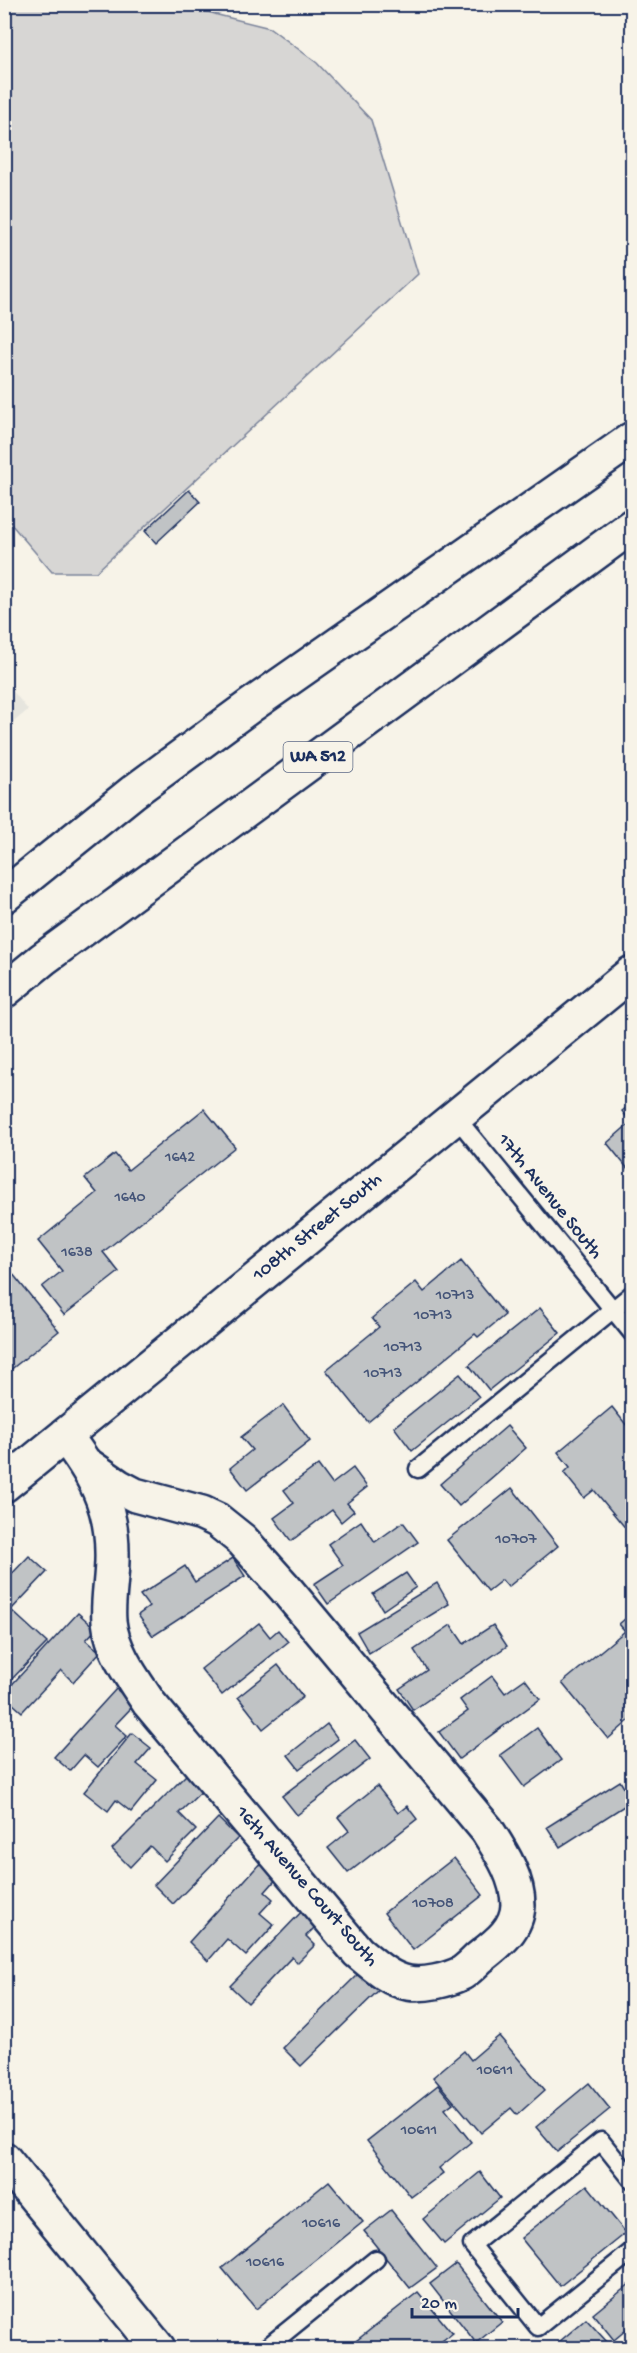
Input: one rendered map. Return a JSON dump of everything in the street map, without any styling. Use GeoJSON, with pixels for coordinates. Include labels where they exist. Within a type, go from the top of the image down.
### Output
{"type":"FeatureCollection","features":[{"type":"Feature","properties":{"kind":"main road"},"geometry":{"type":"LineString","coordinates":[[4,896],[133,792],[250,706],[633,439]]}},
{"type":"Feature","properties":{"kind":"main road","name":"WA 512"},"geometry":{"type":"LineString","coordinates":[[4,991],[43,959],[633,526]]}},
{"type":"Feature","properties":{"kind":"main road","name":"108th Street South"},"geometry":{"type":"LineString","coordinates":[[4,1485],[633,973]]}},
{"type":"Feature","properties":{"kind":"main road","name":"16th Avenue Court South"},"geometry":{"type":"LineString","coordinates":[[65,1436],[88,1466],[103,1497],[110,1522],[112,1551],[110,1622],[117,1647],[130,1674],[149,1703],[358,1952],[382,1973],[409,1983],[431,1983],[461,1973],[504,1938],[514,1921],[518,1906],[516,1884],[487,1830],[242,1539],[217,1520],[202,1513],[135,1495],[88,1466]]}},
{"type":"Feature","properties":{"kind":"main road"},"geometry":{"type":"LineString","coordinates":[[4,2159],[158,2349]]}},
{"type":"Feature","properties":{"kind":"lane","name":"17th Avenue South"},"geometry":{"type":"LineString","coordinates":[[455,1116],[633,1333]]}},
{"type":"Feature","properties":{"kind":"lane"},"geometry":{"type":"LineString","coordinates":[[418,1468],[633,1294]]}},
{"type":"Feature","properties":{"kind":"lane"},"geometry":{"type":"LineString","coordinates":[[633,2180],[601,2141],[472,2245],[538,2327],[633,2252]]}},
{"type":"Feature","properties":{"kind":"lane"},"geometry":{"type":"LineString","coordinates":[[266,2349],[376,2259]]}},
{"type":"Feature","properties":{"kind":"shaded area"},"geometry":{"type":"Polygon","coordinates":[[[4,5],[186,5],[270,28],[317,63],[371,120],[418,274],[96,572],[52,572],[5,517],[4,5]]]}},
{"type":"Feature","properties":{"kind":"shaded area"},"geometry":{"type":"Polygon","coordinates":[[[5,681],[28,710],[4,729],[5,681]]]}},
{"type":"Feature","properties":{"kind":"building"},"geometry":{"type":"Polygon","coordinates":[[[189,490],[200,502],[156,543],[145,531],[189,490]]]}},
{"type":"Feature","properties":{"kind":"building"},"geometry":{"type":"Polygon","coordinates":[[[632,1103],[632,1174],[607,1143],[631,1122],[622,1111],[632,1103]]]}},
{"type":"Feature","properties":{"kind":"building"},"geometry":{"type":"Polygon","coordinates":[[[204,1109],[235,1147],[103,1252],[119,1272],[64,1315],[42,1287],[62,1271],[38,1241],[97,1193],[85,1178],[115,1154],[128,1170],[204,1109]]]}},
{"type":"Feature","properties":{"kind":"building"},"geometry":{"type":"Polygon","coordinates":[[[461,1261],[505,1315],[478,1337],[475,1334],[368,1422],[326,1370],[379,1327],[372,1318],[416,1282],[424,1292],[461,1261]]]}},
{"type":"Feature","properties":{"kind":"building"},"geometry":{"type":"Polygon","coordinates":[[[12,1273],[59,1331],[4,1375],[4,1278],[12,1273]]]}},
{"type":"Feature","properties":{"kind":"building"},"geometry":{"type":"Polygon","coordinates":[[[540,1308],[560,1333],[489,1390],[469,1365],[540,1308]]]}},
{"type":"Feature","properties":{"kind":"building"},"geometry":{"type":"Polygon","coordinates":[[[460,1374],[479,1397],[412,1451],[394,1427],[460,1374]]]}},
{"type":"Feature","properties":{"kind":"building"},"geometry":{"type":"Polygon","coordinates":[[[283,1405],[310,1441],[247,1490],[230,1468],[252,1450],[241,1437],[283,1405]]]}},
{"type":"Feature","properties":{"kind":"building"},"geometry":{"type":"Polygon","coordinates":[[[612,1407],[632,1432],[632,1536],[594,1490],[584,1498],[564,1473],[570,1467],[558,1452],[612,1407]]]}},
{"type":"Feature","properties":{"kind":"building"},"geometry":{"type":"Polygon","coordinates":[[[507,1426],[526,1448],[459,1506],[440,1484],[507,1426]]]}},
{"type":"Feature","properties":{"kind":"building"},"geometry":{"type":"Polygon","coordinates":[[[318,1465],[332,1484],[353,1468],[367,1487],[347,1503],[354,1511],[341,1522],[332,1510],[291,1541],[274,1518],[294,1503],[284,1490],[318,1465]]]}},
{"type":"Feature","properties":{"kind":"building"},"geometry":{"type":"Polygon","coordinates":[[[512,1488],[558,1546],[508,1587],[502,1580],[488,1591],[447,1540],[512,1488]]]}},
{"type":"Feature","properties":{"kind":"building"},"geometry":{"type":"Polygon","coordinates":[[[361,1521],[375,1542],[403,1522],[418,1542],[328,1604],[314,1584],[343,1565],[328,1544],[361,1521]]]}},
{"type":"Feature","properties":{"kind":"building"},"geometry":{"type":"Polygon","coordinates":[[[29,1556],[47,1572],[11,1610],[47,1643],[7,1684],[4,1682],[4,1582],[29,1556]]]}},
{"type":"Feature","properties":{"kind":"building"},"geometry":{"type":"Polygon","coordinates":[[[233,1558],[245,1576],[153,1636],[138,1615],[149,1607],[140,1595],[185,1566],[195,1582],[233,1558]]]}},
{"type":"Feature","properties":{"kind":"building"},"geometry":{"type":"Polygon","coordinates":[[[406,1573],[416,1587],[383,1610],[373,1594],[406,1573]]]}},
{"type":"Feature","properties":{"kind":"building"},"geometry":{"type":"Polygon","coordinates":[[[437,1583],[449,1604],[369,1653],[357,1632],[437,1583]]]}},
{"type":"Feature","properties":{"kind":"building"},"geometry":{"type":"Polygon","coordinates":[[[78,1613],[96,1629],[86,1640],[100,1652],[73,1682],[61,1670],[22,1712],[4,1696],[4,1693],[78,1613]]]}},
{"type":"Feature","properties":{"kind":"building"},"geometry":{"type":"Polygon","coordinates":[[[632,1613],[632,1718],[608,1739],[562,1683],[625,1631],[619,1624],[632,1613]]]}},
{"type":"Feature","properties":{"kind":"building"},"geometry":{"type":"Polygon","coordinates":[[[259,1623],[270,1637],[278,1630],[288,1642],[222,1695],[201,1669],[259,1623]]]}},
{"type":"Feature","properties":{"kind":"building"},"geometry":{"type":"Polygon","coordinates":[[[451,1625],[464,1644],[493,1625],[507,1646],[413,1710],[399,1689],[427,1670],[414,1650],[451,1625]]]}},
{"type":"Feature","properties":{"kind":"building"},"geometry":{"type":"Polygon","coordinates":[[[278,1665],[303,1697],[263,1729],[238,1697],[278,1665]]]}},
{"type":"Feature","properties":{"kind":"building"},"geometry":{"type":"Polygon","coordinates":[[[492,1676],[505,1693],[525,1679],[540,1699],[459,1759],[439,1732],[468,1711],[460,1700],[492,1676]]]}},
{"type":"Feature","properties":{"kind":"building"},"geometry":{"type":"Polygon","coordinates":[[[116,1689],[134,1705],[115,1725],[127,1736],[98,1767],[84,1755],[70,1771],[54,1757],[116,1689]]]}},
{"type":"Feature","properties":{"kind":"building"},"geometry":{"type":"Polygon","coordinates":[[[327,1724],[338,1739],[299,1769],[288,1755],[327,1724]]]}},
{"type":"Feature","properties":{"kind":"building"},"geometry":{"type":"Polygon","coordinates":[[[537,1728],[561,1760],[524,1787],[500,1755],[537,1728]]]}},
{"type":"Feature","properties":{"kind":"building"},"geometry":{"type":"Polygon","coordinates":[[[132,1733],[151,1748],[137,1764],[157,1780],[131,1812],[116,1800],[108,1811],[84,1792],[132,1733]]]}},
{"type":"Feature","properties":{"kind":"building"},"geometry":{"type":"Polygon","coordinates":[[[355,1740],[370,1759],[297,1815],[282,1796],[355,1740]]]}},
{"type":"Feature","properties":{"kind":"building"},"geometry":{"type":"Polygon","coordinates":[[[188,1773],[204,1789],[179,1813],[196,1830],[165,1861],[150,1846],[130,1867],[112,1849],[188,1773]]]}},
{"type":"Feature","properties":{"kind":"building"},"geometry":{"type":"Polygon","coordinates":[[[620,1781],[632,1801],[560,1847],[547,1827],[620,1781]]]}},
{"type":"Feature","properties":{"kind":"building"},"geometry":{"type":"Polygon","coordinates":[[[377,1786],[398,1813],[407,1806],[417,1819],[348,1873],[328,1848],[349,1831],[338,1817],[377,1786]]]}},
{"type":"Feature","properties":{"kind":"building"},"geometry":{"type":"Polygon","coordinates":[[[218,1818],[238,1838],[173,1904],[154,1885],[218,1818]]]}},
{"type":"Feature","properties":{"kind":"building"},"geometry":{"type":"Polygon","coordinates":[[[454,1858],[483,1895],[413,1950],[384,1913],[454,1858]]]}},
{"type":"Feature","properties":{"kind":"building"},"geometry":{"type":"Polygon","coordinates":[[[262,1861],[279,1876],[265,1892],[273,1899],[260,1913],[274,1925],[246,1956],[227,1939],[208,1961],[189,1942],[262,1861]]]}},
{"type":"Feature","properties":{"kind":"building"},"geometry":{"type":"Polygon","coordinates":[[[307,1906],[322,1920],[306,1936],[315,1945],[297,1963],[292,1957],[248,2003],[230,1986],[307,1906]]]}},
{"type":"Feature","properties":{"kind":"building"},"geometry":{"type":"Polygon","coordinates":[[[361,1971],[379,1990],[301,2066],[283,2048],[361,1971]]]}},
{"type":"Feature","properties":{"kind":"building"},"geometry":{"type":"Polygon","coordinates":[[[499,2036],[545,2090],[517,2115],[511,2108],[481,2133],[433,2077],[464,2051],[471,2060],[499,2036]]]}},
{"type":"Feature","properties":{"kind":"building"},"geometry":{"type":"Polygon","coordinates":[[[589,2083],[610,2109],[557,2152],[536,2127],[589,2083]]]}},
{"type":"Feature","properties":{"kind":"building"},"geometry":{"type":"Polygon","coordinates":[[[438,2085],[453,2103],[445,2109],[471,2142],[439,2168],[443,2173],[411,2197],[367,2141],[438,2085]]]}},
{"type":"Feature","properties":{"kind":"building"},"geometry":{"type":"Polygon","coordinates":[[[480,2172],[500,2198],[444,2244],[423,2219],[480,2172]]]}},
{"type":"Feature","properties":{"kind":"building"},"geometry":{"type":"Polygon","coordinates":[[[329,2181],[363,2222],[256,2309],[222,2268],[329,2181]]]}},
{"type":"Feature","properties":{"kind":"building"},"geometry":{"type":"Polygon","coordinates":[[[587,2185],[626,2233],[560,2286],[521,2238],[587,2185]]]}},
{"type":"Feature","properties":{"kind":"building"},"geometry":{"type":"Polygon","coordinates":[[[391,2210],[437,2268],[410,2288],[364,2231],[391,2210]]]}},
{"type":"Feature","properties":{"kind":"building"},"geometry":{"type":"Polygon","coordinates":[[[456,2264],[502,2322],[476,2343],[430,2284],[456,2264]]]}},
{"type":"Feature","properties":{"kind":"building"},"geometry":{"type":"Polygon","coordinates":[[[632,2282],[632,2325],[614,2340],[593,2314],[632,2282]]]}},
{"type":"Feature","properties":{"kind":"building"},"geometry":{"type":"Polygon","coordinates":[[[418,2292],[452,2333],[433,2348],[347,2348],[418,2292]]]}},
{"type":"Feature","properties":{"kind":"building"},"geometry":{"type":"Polygon","coordinates":[[[586,2319],[608,2343],[602,2348],[552,2348],[586,2319]]]}}]}
